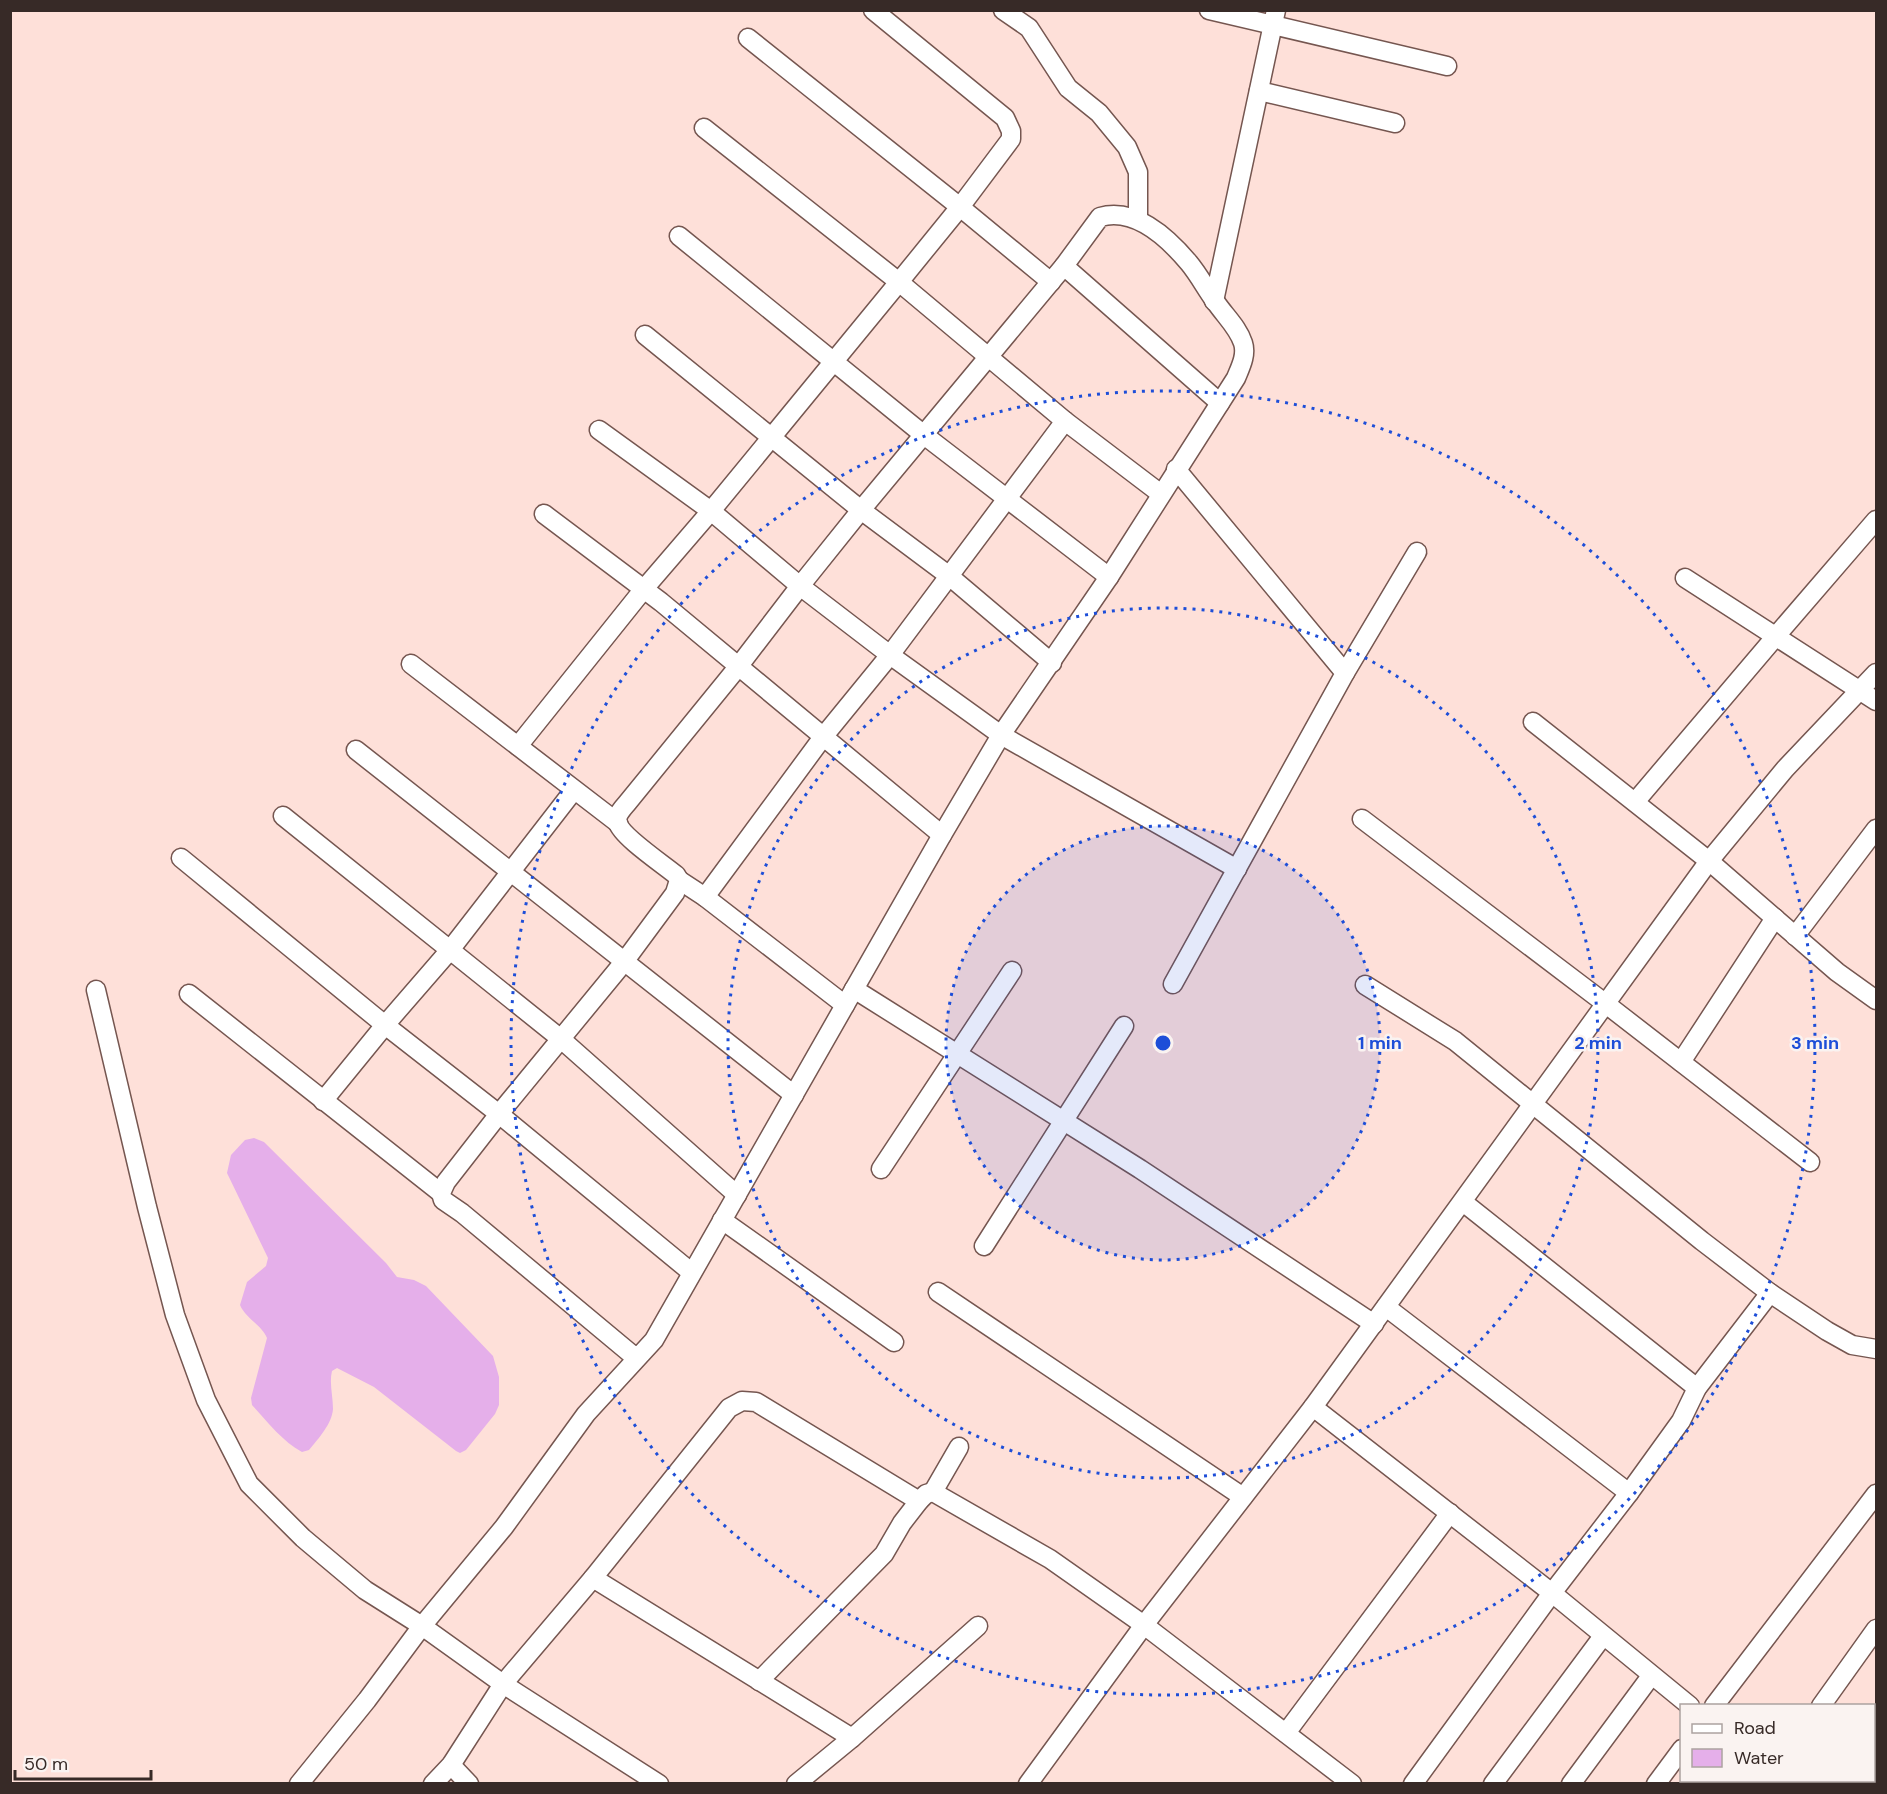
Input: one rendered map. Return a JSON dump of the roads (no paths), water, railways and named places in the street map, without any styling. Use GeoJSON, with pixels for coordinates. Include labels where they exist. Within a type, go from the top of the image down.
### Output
{"type":"FeatureCollection","features":[{"type":"Feature","properties":{"kind":"street"},"geometry":{"type":"LineString","coordinates":[[518,746],[643,590],[711,511],[960,207],[1009,141],[1011,131],[1005,118],[873,10]]}},
{"type":"Feature","properties":{"kind":"street"},"geometry":{"type":"LineString","coordinates":[[1003,10],[1029,28],[1068,88],[1099,113],[1127,147],[1138,172],[1138,219]]}},
{"type":"Feature","properties":{"kind":"street"},"geometry":{"type":"LineString","coordinates":[[1209,10],[1274,18],[1447,66]]}},
{"type":"Feature","properties":{"kind":"street"},"geometry":{"type":"LineString","coordinates":[[1214,301],[1274,18]]}},
{"type":"Feature","properties":{"kind":"street"},"geometry":{"type":"LineString","coordinates":[[748,38],[1051,282]]}},
{"type":"Feature","properties":{"kind":"street"},"geometry":{"type":"LineString","coordinates":[[1259,91],[1395,123]]}},
{"type":"Feature","properties":{"kind":"street"},"geometry":{"type":"LineString","coordinates":[[704,128],[899,282],[1065,421],[1161,494]]}},
{"type":"Feature","properties":{"kind":"street"},"geometry":{"type":"LineString","coordinates":[[299,1784],[367,1700],[422,1626],[504,1527],[586,1414],[654,1340],[1001,735],[1109,577],[1236,378],[1244,354],[1244,344],[1234,326],[1189,263],[1157,231],[1138,219],[1108,215],[1100,217],[1064,266],[861,510],[738,667],[628,801],[617,816],[618,823]]}},
{"type":"Feature","properties":{"kind":"street"},"geometry":{"type":"LineString","coordinates":[[679,236],[924,435],[1109,577]]}},
{"type":"Feature","properties":{"kind":"street"},"geometry":{"type":"LineString","coordinates":[[1064,266],[1220,403]]}},
{"type":"Feature","properties":{"kind":"street"},"geometry":{"type":"LineString","coordinates":[[645,335],[861,510],[948,575],[1052,663]]}},
{"type":"Feature","properties":{"kind":"street"},"geometry":{"type":"LineString","coordinates":[[705,897],[823,737],[890,655],[1065,421]]}},
{"type":"Feature","properties":{"kind":"street"},"geometry":{"type":"LineString","coordinates":[[599,430],[711,511],[800,586],[890,655],[1001,735],[1237,869]]}},
{"type":"Feature","properties":{"kind":"street"},"geometry":{"type":"LineString","coordinates":[[1176,469],[1345,673]]}},
{"type":"Feature","properties":{"kind":"street"},"geometry":{"type":"LineString","coordinates":[[544,514],[661,602],[942,835]]}},
{"type":"Feature","properties":{"kind":"street"},"geometry":{"type":"LineString","coordinates":[[1635,802],[1876,520]]}},
{"type":"Feature","properties":{"kind":"street"},"geometry":{"type":"LineString","coordinates":[[1173,984],[1345,673],[1416,552]]}},
{"type":"Feature","properties":{"kind":"street"},"geometry":{"type":"LineString","coordinates":[[1685,578],[1876,701]]}},
{"type":"Feature","properties":{"kind":"street"},"geometry":{"type":"LineString","coordinates":[[411,664],[618,823],[624,833],[676,875],[678,880],[705,897],[845,1005]]}},
{"type":"Feature","properties":{"kind":"street"},"geometry":{"type":"LineString","coordinates":[[1028,1784],[1144,1625],[1313,1407],[1709,861],[1785,769],[1876,673]]}},
{"type":"Feature","properties":{"kind":"street"},"geometry":{"type":"LineString","coordinates":[[1533,722],[1709,861],[1837,972],[1876,1000]]}},
{"type":"Feature","properties":{"kind":"street"},"geometry":{"type":"LineString","coordinates":[[356,750],[794,1095]]}},
{"type":"Feature","properties":{"kind":"street"},"geometry":{"type":"LineString","coordinates":[[323,1101],[450,950],[574,790]]}},
{"type":"Feature","properties":{"kind":"street"},"geometry":{"type":"LineString","coordinates":[[283,816],[561,1039],[737,1195]]}},
{"type":"Feature","properties":{"kind":"street"},"geometry":{"type":"LineString","coordinates":[[1362,819],[1810,1162]]}},
{"type":"Feature","properties":{"kind":"street"},"geometry":{"type":"LineString","coordinates":[[1795,936],[1876,829]]}},
{"type":"Feature","properties":{"kind":"street"},"geometry":{"type":"LineString","coordinates":[[181,858],[385,1025],[499,1113],[691,1272]]}},
{"type":"Feature","properties":{"kind":"street"},"geometry":{"type":"LineString","coordinates":[[441,1193],[446,1182],[499,1113],[624,962],[675,893],[678,880]]}},
{"type":"Feature","properties":{"kind":"street"},"geometry":{"type":"LineString","coordinates":[[1681,1062],[1774,918]]}},
{"type":"Feature","properties":{"kind":"street"},"geometry":{"type":"LineString","coordinates":[[881,1169],[1012,971]]}},
{"type":"Feature","properties":{"kind":"street"},"geometry":{"type":"LineString","coordinates":[[1365,985],[1455,1041],[1702,1241],[1770,1293],[1852,1345],[1876,1349]]}},
{"type":"Feature","properties":{"kind":"street"},"geometry":{"type":"LineString","coordinates":[[854,989],[1208,1213],[1374,1324]]}},
{"type":"Feature","properties":{"kind":"street"},"geometry":{"type":"LineString","coordinates":[[96,990],[175,1315],[207,1400],[249,1484],[303,1538],[365,1590],[422,1626],[503,1684],[659,1784]]}},
{"type":"Feature","properties":{"kind":"street"},"geometry":{"type":"LineString","coordinates":[[189,994],[441,1193],[443,1200],[462,1213],[636,1358]]}},
{"type":"Feature","properties":{"kind":"street"},"geometry":{"type":"LineString","coordinates":[[984,1246],[1124,1026]]}},
{"type":"Feature","properties":{"kind":"street"},"geometry":{"type":"LineString","coordinates":[[1463,1203],[1697,1388]]}},
{"type":"Feature","properties":{"kind":"street"},"geometry":{"type":"LineString","coordinates":[[722,1220],[894,1342]]}},
{"type":"Feature","properties":{"kind":"street"},"geometry":{"type":"LineString","coordinates":[[938,1292],[1243,1497]]}},
{"type":"Feature","properties":{"kind":"street"},"geometry":{"type":"LineString","coordinates":[[1413,1784],[1552,1593],[1629,1493],[1681,1421],[1697,1388],[1770,1293]]}},
{"type":"Feature","properties":{"kind":"street"},"geometry":{"type":"LineString","coordinates":[[1386,1307],[1629,1493]]}},
{"type":"Feature","properties":{"kind":"street"},"geometry":{"type":"LineString","coordinates":[[433,1784],[451,1765],[503,1684],[593,1578],[729,1408],[742,1401],[756,1402],[926,1497],[1050,1559],[1144,1625],[1352,1784]]}},
{"type":"Feature","properties":{"kind":"street"},"geometry":{"type":"LineString","coordinates":[[1313,1407],[1552,1593],[1687,1704]]}},
{"type":"Feature","properties":{"kind":"street"},"geometry":{"type":"LineString","coordinates":[[759,1681],[884,1554],[902,1523],[926,1497],[959,1447]]}},
{"type":"Feature","properties":{"kind":"street"},"geometry":{"type":"LineString","coordinates":[[1716,1704],[1876,1494]]}},
{"type":"Feature","properties":{"kind":"street"},"geometry":{"type":"LineString","coordinates":[[1286,1733],[1450,1514]]}},
{"type":"Feature","properties":{"kind":"street"},"geometry":{"type":"LineString","coordinates":[[593,1578],[852,1738]]}},
{"type":"Feature","properties":{"kind":"street"},"geometry":{"type":"LineString","coordinates":[[796,1784],[852,1738],[978,1626]]}},
{"type":"Feature","properties":{"kind":"street"},"geometry":{"type":"LineString","coordinates":[[1822,1704],[1876,1629]]}},
{"type":"Feature","properties":{"kind":"street"},"geometry":{"type":"LineString","coordinates":[[1493,1784],[1603,1636]]}},
{"type":"Feature","properties":{"kind":"street"},"geometry":{"type":"LineString","coordinates":[[1571,1784],[1651,1676]]}},
{"type":"Feature","properties":{"kind":"street"},"geometry":{"type":"LineString","coordinates":[[1656,1784],[1680,1752]]}},
{"type":"Feature","properties":{"kind":"street"},"geometry":{"type":"LineString","coordinates":[[451,1765],[469,1784]]}},
{"type":"Feature","properties":{"kind":"water"},"geometry":{"type":"Polygon","coordinates":[[[254,1138],[264,1142],[386,1263],[397,1277],[414,1280],[426,1286],[493,1356],[499,1377],[499,1405],[495,1414],[466,1450],[460,1453],[456,1451],[374,1387],[337,1368],[332,1371],[331,1376],[332,1415],[324,1431],[309,1450],[302,1452],[288,1442],[252,1405],[251,1398],[267,1338],[240,1305],[247,1282],[266,1266],[268,1258],[227,1173],[231,1155],[245,1140],[254,1138]]]}}]}
